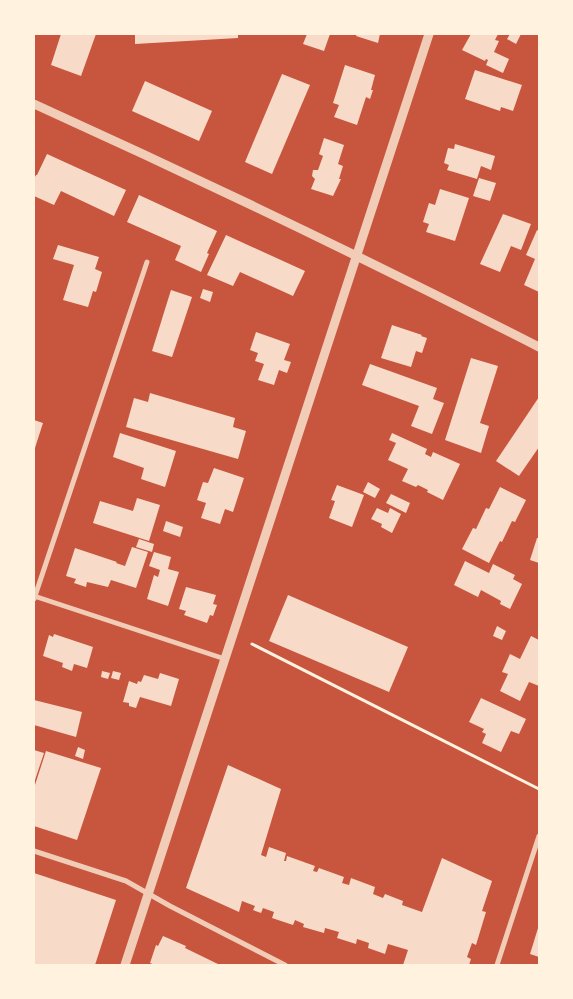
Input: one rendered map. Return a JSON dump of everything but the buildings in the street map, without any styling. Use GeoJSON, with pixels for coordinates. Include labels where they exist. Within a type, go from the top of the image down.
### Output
{"type":"FeatureCollection","features":[{"type":"Feature","properties":{"kind":"street"},"geometry":{"type":"LineString","coordinates":[[125,965],[429,34]]}},
{"type":"Feature","properties":{"kind":"street"},"geometry":{"type":"LineString","coordinates":[[34,104],[202,180],[539,347]]}},
{"type":"Feature","properties":{"kind":"street"},"geometry":{"type":"LineString","coordinates":[[148,262],[34,597],[226,659]]}},
{"type":"Feature","properties":{"kind":"street"},"geometry":{"type":"LineString","coordinates":[[497,965],[539,836]]}},
{"type":"Feature","properties":{"kind":"street"},"geometry":{"type":"LineString","coordinates":[[34,852],[126,881],[285,965]]}},
{"type":"Feature","properties":{"kind":"path"},"geometry":{"type":"LineString","coordinates":[[252,644],[539,789]]}}]}
